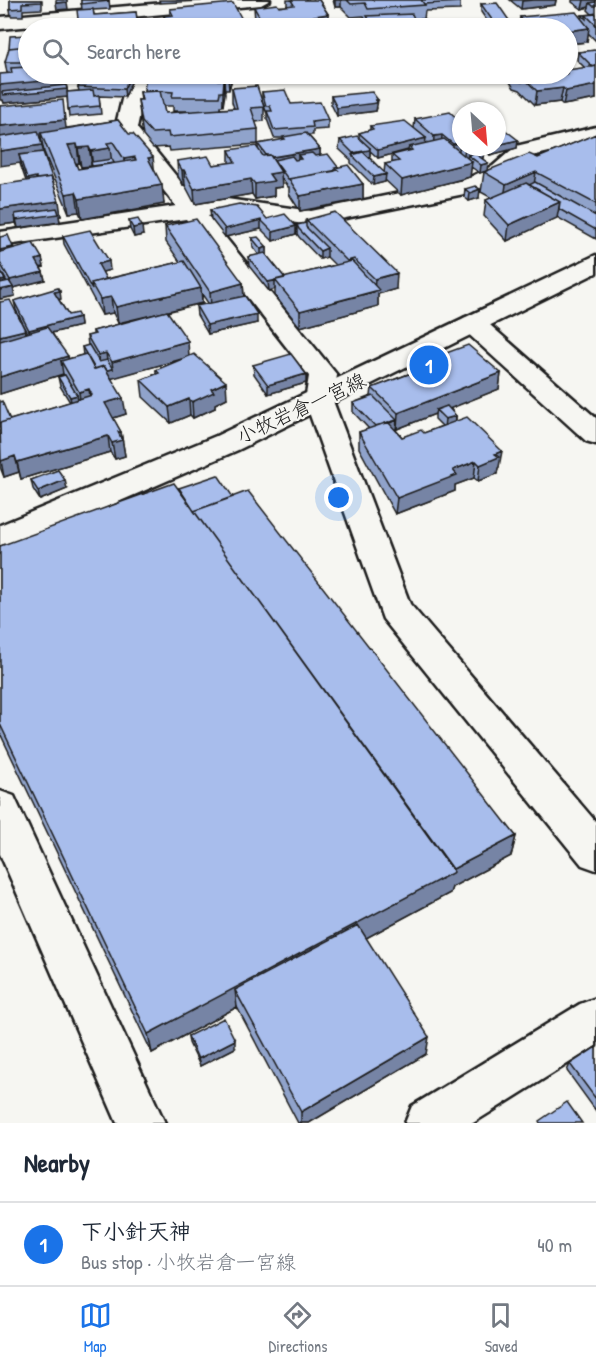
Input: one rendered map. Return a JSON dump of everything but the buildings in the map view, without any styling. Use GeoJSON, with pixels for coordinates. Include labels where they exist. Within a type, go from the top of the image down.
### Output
{"type":"FeatureCollection","features":[{"type":"Feature","properties":{"kind":"street"},"geometry":{"type":"LineString","coordinates":[[41,18],[130,5],[261,0]]}},
{"type":"Feature","properties":{"kind":"street"},"geometry":{"type":"LineString","coordinates":[[130,5],[142,18]]}},
{"type":"Feature","properties":{"kind":"street"},"geometry":{"type":"LineString","coordinates":[[0,24],[18,21]]}},
{"type":"Feature","properties":{"kind":"street"},"geometry":{"type":"LineString","coordinates":[[136,84],[126,129],[323,375],[319,401],[395,610],[596,852]]}},
{"type":"Feature","properties":{"kind":"street"},"geometry":{"type":"LineString","coordinates":[[0,239],[227,206],[311,218],[471,186],[501,171],[524,151],[596,134]]}},
{"type":"Feature","properties":{"kind":"street","name":"小牧岩倉一宮線"},"geometry":{"type":"LineString","coordinates":[[0,537],[170,469],[319,401],[596,263]]}},
{"type":"Feature","properties":{"kind":"street"},"geometry":{"type":"LineString","coordinates":[[473,324],[596,434]]}},
{"type":"Feature","properties":{"kind":"street"},"geometry":{"type":"LineString","coordinates":[[0,808],[141,1123]]}},
{"type":"Feature","properties":{"kind":"street"},"geometry":{"type":"LineString","coordinates":[[429,1123],[596,1020]]}},
{"type":"Feature","properties":{"kind":"place","name":"下小針天神"},"geometry":{"type":"Point","coordinates":[429,365]}}]}
